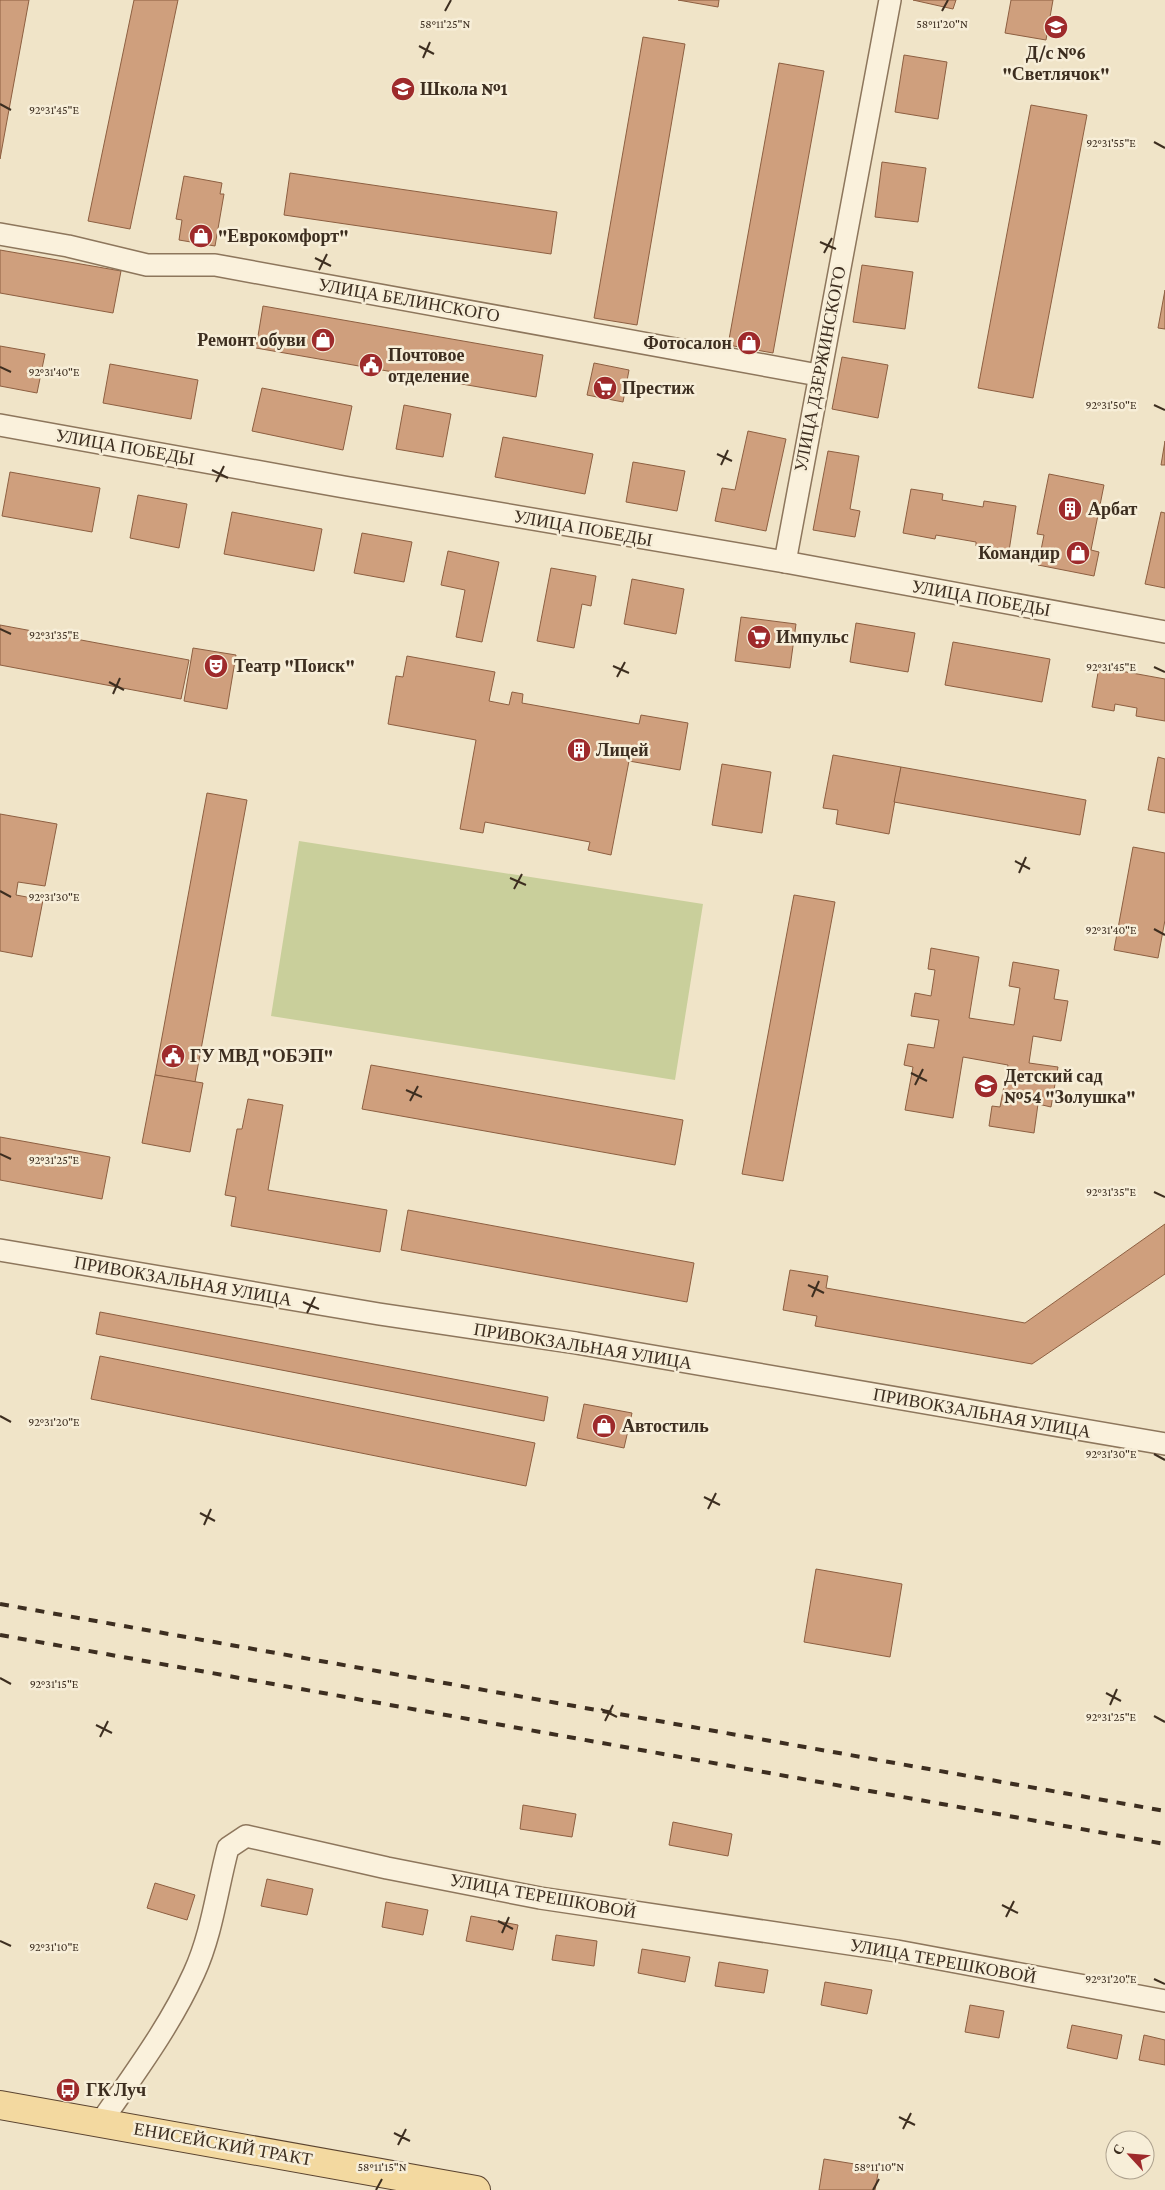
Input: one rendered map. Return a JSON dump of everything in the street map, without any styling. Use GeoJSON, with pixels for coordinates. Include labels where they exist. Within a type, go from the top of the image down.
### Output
{"type":"FeatureCollection","features":[{"type":"Feature","properties":{"kind":"main road","name":"ЕНИСЕЙСКИЙ ТРАКТ"},"geometry":{"type":"LineString","coordinates":[[0,2105],[476,2190]]}},
{"type":"Feature","properties":{"kind":"street","name":"УЛИЦА ДЗЕРЖИНСКОГО"},"geometry":{"type":"LineString","coordinates":[[785,562],[818,376],[890,0]]}},
{"type":"Feature","properties":{"kind":"street","name":"УЛИЦА БЕЛИНСКОГО"},"geometry":{"type":"LineString","coordinates":[[0,234],[68,246],[147,265],[215,265],[818,376]]}},
{"type":"Feature","properties":{"kind":"street","name":"УЛИЦА ПОБЕДЫ"},"geometry":{"type":"LineString","coordinates":[[0,425],[354,489],[785,562],[1165,632]]}},
{"type":"Feature","properties":{"kind":"street","name":"ПРИВОКЗАЛЬНАЯ УЛИЦА"},"geometry":{"type":"LineString","coordinates":[[0,1250],[379,1314],[576,1343],[1165,1444]]}},
{"type":"Feature","properties":{"kind":"street","name":"УЛИЦА ТЕРЕШКОВОЙ"},"geometry":{"type":"LineString","coordinates":[[101,2122],[149,2053],[194,1972],[209,1932],[228,1848],[246,1836],[387,1868],[540,1898],[897,1951],[1165,2001]]}},
{"type":"Feature","properties":{"kind":"green space"},"geometry":{"type":"Polygon","coordinates":[[[299,841],[703,904],[675,1080],[271,1016],[299,841]]]}},
{"type":"Feature","properties":{"kind":"building"},"geometry":{"type":"Polygon","coordinates":[[[0,0],[29,0],[0,159],[0,0]]]}},
{"type":"Feature","properties":{"kind":"building"},"geometry":{"type":"Polygon","coordinates":[[[134,0],[178,0],[130,229],[88,221],[134,0]]]}},
{"type":"Feature","properties":{"kind":"building"},"geometry":{"type":"Polygon","coordinates":[[[678,0],[719,0],[718,7],[678,0]]]}},
{"type":"Feature","properties":{"kind":"building"},"geometry":{"type":"Polygon","coordinates":[[[913,0],[956,0],[953,9],[913,0]]]}},
{"type":"Feature","properties":{"kind":"building"},"geometry":{"type":"Polygon","coordinates":[[[1011,0],[1053,0],[1046,40],[1005,33],[1011,0]]]}},
{"type":"Feature","properties":{"kind":"building"},"geometry":{"type":"Polygon","coordinates":[[[643,37],[685,44],[637,325],[594,318],[643,37]]]}},
{"type":"Feature","properties":{"kind":"building"},"geometry":{"type":"Polygon","coordinates":[[[904,55],[947,62],[938,119],[895,112],[904,55]]]}},
{"type":"Feature","properties":{"kind":"building"},"geometry":{"type":"Polygon","coordinates":[[[779,63],[824,71],[773,353],[728,345],[779,63]]]}},
{"type":"Feature","properties":{"kind":"building"},"geometry":{"type":"Polygon","coordinates":[[[1031,105],[1087,115],[1033,398],[978,388],[1031,105]]]}},
{"type":"Feature","properties":{"kind":"building"},"geometry":{"type":"Polygon","coordinates":[[[882,162],[926,168],[918,222],[875,217],[882,162]]]}},
{"type":"Feature","properties":{"kind":"building"},"geometry":{"type":"Polygon","coordinates":[[[290,173],[557,212],[551,254],[284,215],[290,173]]]}},
{"type":"Feature","properties":{"kind":"building"},"geometry":{"type":"Polygon","coordinates":[[[184,176],[222,183],[220,194],[224,194],[215,246],[179,240],[182,220],[176,219],[184,176]]]}},
{"type":"Feature","properties":{"kind":"building"},"geometry":{"type":"Polygon","coordinates":[[[0,250],[121,271],[113,313],[0,293],[0,250]]]}},
{"type":"Feature","properties":{"kind":"building"},"geometry":{"type":"Polygon","coordinates":[[[862,265],[913,272],[905,329],[853,322],[862,265]]]}},
{"type":"Feature","properties":{"kind":"building"},"geometry":{"type":"Polygon","coordinates":[[[1165,290],[1165,329],[1158,328],[1165,290]]]}},
{"type":"Feature","properties":{"kind":"building"},"geometry":{"type":"Polygon","coordinates":[[[263,306],[543,355],[536,397],[256,348],[263,306]]]}},
{"type":"Feature","properties":{"kind":"building"},"geometry":{"type":"Polygon","coordinates":[[[0,346],[45,354],[37,393],[0,386],[0,346]]]}},
{"type":"Feature","properties":{"kind":"building"},"geometry":{"type":"Polygon","coordinates":[[[842,357],[888,365],[878,418],[832,409],[842,357]]]}},
{"type":"Feature","properties":{"kind":"building"},"geometry":{"type":"Polygon","coordinates":[[[594,363],[629,370],[623,402],[587,395],[594,363]]]}},
{"type":"Feature","properties":{"kind":"building"},"geometry":{"type":"Polygon","coordinates":[[[110,364],[198,380],[191,419],[103,403],[110,364]]]}},
{"type":"Feature","properties":{"kind":"building"},"geometry":{"type":"Polygon","coordinates":[[[262,388],[352,406],[343,450],[252,431],[262,388]]]}},
{"type":"Feature","properties":{"kind":"building"},"geometry":{"type":"Polygon","coordinates":[[[404,405],[451,414],[443,457],[396,449],[404,405]]]}},
{"type":"Feature","properties":{"kind":"building"},"geometry":{"type":"Polygon","coordinates":[[[748,431],[786,439],[766,531],[715,521],[722,488],[735,490],[748,431]]]}},
{"type":"Feature","properties":{"kind":"building"},"geometry":{"type":"Polygon","coordinates":[[[503,437],[593,454],[585,494],[495,477],[503,437]]]}},
{"type":"Feature","properties":{"kind":"building"},"geometry":{"type":"Polygon","coordinates":[[[1165,441],[1165,465],[1161,465],[1165,441]]]}},
{"type":"Feature","properties":{"kind":"building"},"geometry":{"type":"Polygon","coordinates":[[[828,451],[859,456],[850,509],[860,511],[855,537],[813,530],[828,451]]]}},
{"type":"Feature","properties":{"kind":"building"},"geometry":{"type":"Polygon","coordinates":[[[633,462],[685,471],[677,511],[626,502],[633,462]]]}},
{"type":"Feature","properties":{"kind":"building"},"geometry":{"type":"Polygon","coordinates":[[[10,472],[100,488],[92,532],[2,516],[10,472]]]}},
{"type":"Feature","properties":{"kind":"building","name":"Арбат"},"geometry":{"type":"Polygon","coordinates":[[[1049,474],[1104,485],[1091,550],[1099,552],[1094,576],[1038,565],[1044,535],[1037,534],[1049,474]]]}},
{"type":"Feature","properties":{"kind":"building"},"geometry":{"type":"Polygon","coordinates":[[[911,489],[943,494],[942,500],[983,507],[984,501],[1016,506],[1009,551],[976,546],[976,542],[936,535],[935,539],[903,533],[911,489]]]}},
{"type":"Feature","properties":{"kind":"building"},"geometry":{"type":"Polygon","coordinates":[[[138,495],[187,504],[179,548],[130,538],[138,495]]]}},
{"type":"Feature","properties":{"kind":"building"},"geometry":{"type":"Polygon","coordinates":[[[232,512],[322,529],[314,571],[224,554],[232,512]]]}},
{"type":"Feature","properties":{"kind":"building"},"geometry":{"type":"Polygon","coordinates":[[[1161,512],[1165,513],[1165,588],[1145,584],[1161,512]]]}},
{"type":"Feature","properties":{"kind":"building"},"geometry":{"type":"Polygon","coordinates":[[[362,533],[412,542],[404,582],[354,573],[362,533]]]}},
{"type":"Feature","properties":{"kind":"building"},"geometry":{"type":"Polygon","coordinates":[[[448,551],[499,562],[482,642],[456,637],[465,590],[441,585],[448,551]]]}},
{"type":"Feature","properties":{"kind":"building"},"geometry":{"type":"Polygon","coordinates":[[[551,568],[596,576],[591,606],[582,604],[574,648],[537,641],[551,568]]]}},
{"type":"Feature","properties":{"kind":"building"},"geometry":{"type":"Polygon","coordinates":[[[632,579],[684,589],[676,634],[624,624],[632,579]]]}},
{"type":"Feature","properties":{"kind":"building"},"geometry":{"type":"Polygon","coordinates":[[[741,617],[796,624],[790,668],[735,661],[741,617]]]}},
{"type":"Feature","properties":{"kind":"building"},"geometry":{"type":"Polygon","coordinates":[[[856,623],[915,633],[908,672],[850,662],[856,623]]]}},
{"type":"Feature","properties":{"kind":"building"},"geometry":{"type":"Polygon","coordinates":[[[0,625],[189,660],[181,699],[0,665],[0,625]]]}},
{"type":"Feature","properties":{"kind":"building"},"geometry":{"type":"Polygon","coordinates":[[[953,642],[1050,659],[1042,702],[945,685],[953,642]]]}},
{"type":"Feature","properties":{"kind":"building"},"geometry":{"type":"Polygon","coordinates":[[[193,648],[236,655],[227,709],[184,701],[193,648]]]}},
{"type":"Feature","properties":{"kind":"building","name":"Лицей"},"geometry":{"type":"Polygon","coordinates":[[[407,656],[495,672],[489,701],[509,705],[512,692],[523,694],[522,703],[639,724],[641,715],[688,723],[680,770],[629,761],[611,855],[588,850],[590,842],[485,822],[483,833],[460,829],[476,740],[388,724],[396,676],[403,677],[407,656]]]}},
{"type":"Feature","properties":{"kind":"building"},"geometry":{"type":"Polygon","coordinates":[[[1099,667],[1165,679],[1165,721],[1136,716],[1137,708],[1115,704],[1114,711],[1092,707],[1099,667]]]}},
{"type":"Feature","properties":{"kind":"building"},"geometry":{"type":"Polygon","coordinates":[[[833,755],[901,767],[889,834],[836,824],[838,810],[823,808],[833,755]]]}},
{"type":"Feature","properties":{"kind":"building"},"geometry":{"type":"Polygon","coordinates":[[[1158,757],[1165,759],[1165,813],[1148,810],[1158,757]]]}},
{"type":"Feature","properties":{"kind":"building"},"geometry":{"type":"Polygon","coordinates":[[[722,764],[771,772],[762,833],[712,825],[722,764]]]}},
{"type":"Feature","properties":{"kind":"building"},"geometry":{"type":"Polygon","coordinates":[[[901,767],[1086,800],[1080,835],[894,802],[901,767]]]}},
{"type":"Feature","properties":{"kind":"building"},"geometry":{"type":"Polygon","coordinates":[[[207,793],[247,800],[195,1082],[155,1075],[207,793]]]}},
{"type":"Feature","properties":{"kind":"building"},"geometry":{"type":"Polygon","coordinates":[[[0,814],[57,824],[45,886],[18,882],[16,895],[43,900],[32,957],[0,951],[0,814]]]}},
{"type":"Feature","properties":{"kind":"building"},"geometry":{"type":"Polygon","coordinates":[[[1133,847],[1165,853],[1165,920],[1158,958],[1114,950],[1133,847]]]}},
{"type":"Feature","properties":{"kind":"building"},"geometry":{"type":"Polygon","coordinates":[[[794,895],[835,902],[783,1181],[742,1174],[794,895]]]}},
{"type":"Feature","properties":{"kind":"building"},"geometry":{"type":"Polygon","coordinates":[[[931,948],[979,957],[969,1018],[1014,1025],[1020,988],[1009,986],[1013,962],[1059,970],[1054,999],[1068,1001],[1061,1041],[1033,1036],[1029,1063],[1058,1067],[1051,1107],[1038,1104],[1034,1133],[989,1126],[992,1106],[1000,1107],[1008,1065],[963,1057],[953,1118],[905,1110],[913,1067],[904,1065],[908,1044],[934,1048],[939,1020],[911,1016],[915,993],[931,996],[935,970],[928,969],[931,948]]]}},
{"type":"Feature","properties":{"kind":"building"},"geometry":{"type":"Polygon","coordinates":[[[371,1065],[683,1120],[675,1165],[362,1109],[371,1065]]]}},
{"type":"Feature","properties":{"kind":"building"},"geometry":{"type":"Polygon","coordinates":[[[155,1075],[203,1083],[190,1152],[142,1143],[155,1075]]]}},
{"type":"Feature","properties":{"kind":"building"},"geometry":{"type":"Polygon","coordinates":[[[248,1099],[283,1105],[268,1190],[387,1210],[380,1252],[231,1226],[236,1197],[225,1195],[237,1129],[242,1129],[248,1099]]]}},
{"type":"Feature","properties":{"kind":"building"},"geometry":{"type":"Polygon","coordinates":[[[0,1137],[110,1157],[102,1199],[0,1180],[0,1137]]]}},
{"type":"Feature","properties":{"kind":"building"},"geometry":{"type":"Polygon","coordinates":[[[408,1210],[694,1263],[687,1302],[401,1250],[408,1210]]]}},
{"type":"Feature","properties":{"kind":"building"},"geometry":{"type":"Polygon","coordinates":[[[1165,1224],[1165,1274],[1032,1364],[815,1326],[817,1316],[783,1310],[790,1270],[828,1276],[826,1288],[1025,1323],[1165,1224]]]}},
{"type":"Feature","properties":{"kind":"building"},"geometry":{"type":"Polygon","coordinates":[[[100,1312],[548,1397],[544,1421],[96,1334],[100,1312]]]}},
{"type":"Feature","properties":{"kind":"building"},"geometry":{"type":"Polygon","coordinates":[[[100,1356],[535,1443],[526,1486],[91,1399],[100,1356]]]}},
{"type":"Feature","properties":{"kind":"building","name":"Автостиль"},"geometry":{"type":"Polygon","coordinates":[[[584,1404],[632,1413],[624,1448],[577,1438],[584,1404]]]}},
{"type":"Feature","properties":{"kind":"building"},"geometry":{"type":"Polygon","coordinates":[[[816,1569],[902,1584],[890,1657],[804,1642],[816,1569]]]}},
{"type":"Feature","properties":{"kind":"building"},"geometry":{"type":"Polygon","coordinates":[[[523,1805],[576,1814],[572,1837],[520,1829],[523,1805]]]}},
{"type":"Feature","properties":{"kind":"building"},"geometry":{"type":"Polygon","coordinates":[[[673,1822],[732,1834],[728,1856],[669,1845],[673,1822]]]}},
{"type":"Feature","properties":{"kind":"building"},"geometry":{"type":"Polygon","coordinates":[[[267,1879],[313,1889],[307,1915],[261,1906],[267,1879]]]}},
{"type":"Feature","properties":{"kind":"building"},"geometry":{"type":"Polygon","coordinates":[[[155,1883],[195,1895],[187,1920],[147,1908],[155,1883]]]}},
{"type":"Feature","properties":{"kind":"building"},"geometry":{"type":"Polygon","coordinates":[[[386,1902],[428,1910],[423,1935],[382,1927],[386,1902]]]}},
{"type":"Feature","properties":{"kind":"building"},"geometry":{"type":"Polygon","coordinates":[[[471,1916],[518,1925],[513,1950],[466,1941],[471,1916]]]}},
{"type":"Feature","properties":{"kind":"building"},"geometry":{"type":"Polygon","coordinates":[[[556,1935],[597,1941],[594,1966],[552,1960],[556,1935]]]}},
{"type":"Feature","properties":{"kind":"building"},"geometry":{"type":"Polygon","coordinates":[[[642,1949],[690,1957],[685,1982],[638,1973],[642,1949]]]}},
{"type":"Feature","properties":{"kind":"building"},"geometry":{"type":"Polygon","coordinates":[[[719,1962],[768,1970],[764,1993],[715,1986],[719,1962]]]}},
{"type":"Feature","properties":{"kind":"building"},"geometry":{"type":"Polygon","coordinates":[[[825,1982],[872,1990],[867,2014],[821,2005],[825,1982]]]}},
{"type":"Feature","properties":{"kind":"building"},"geometry":{"type":"Polygon","coordinates":[[[970,2005],[1004,2011],[999,2038],[965,2032],[970,2005]]]}},
{"type":"Feature","properties":{"kind":"building"},"geometry":{"type":"Polygon","coordinates":[[[1072,2025],[1122,2035],[1117,2059],[1067,2048],[1072,2025]]]}},
{"type":"Feature","properties":{"kind":"building"},"geometry":{"type":"Polygon","coordinates":[[[1144,2035],[1165,2040],[1165,2065],[1139,2060],[1144,2035]]]}},
{"type":"Feature","properties":{"kind":"building"},"geometry":{"type":"Polygon","coordinates":[[[824,2159],[879,2168],[875,2190],[819,2190],[824,2159]]]}},
{"type":"Feature","properties":{"kind":"railway"},"geometry":{"type":"LineString","coordinates":[[0,1604],[1165,1811]]}},
{"type":"Feature","properties":{"kind":"railway"},"geometry":{"type":"LineString","coordinates":[[0,1635],[1165,1844]]}},
{"type":"Feature","properties":{"kind":"place","name":"Д/с №6 \"Светлячок\""},"geometry":{"type":"Point","coordinates":[1056,27]}},
{"type":"Feature","properties":{"kind":"place","name":"Школа №1"},"geometry":{"type":"Point","coordinates":[403,89]}},
{"type":"Feature","properties":{"kind":"place","name":"\"Еврокомфорт\""},"geometry":{"type":"Point","coordinates":[201,236]}},
{"type":"Feature","properties":{"kind":"place","name":"Ремонт обуви"},"geometry":{"type":"Point","coordinates":[323,340]}},
{"type":"Feature","properties":{"kind":"place","name":"Фотосалон"},"geometry":{"type":"Point","coordinates":[749,343]}},
{"type":"Feature","properties":{"kind":"place","name":"Почтовое отделение"},"geometry":{"type":"Point","coordinates":[371,365]}},
{"type":"Feature","properties":{"kind":"place","name":"Престиж"},"geometry":{"type":"Point","coordinates":[605,388]}},
{"type":"Feature","properties":{"kind":"place","name":"Арбат"},"geometry":{"type":"Point","coordinates":[1070,509]}},
{"type":"Feature","properties":{"kind":"place","name":"Командир"},"geometry":{"type":"Point","coordinates":[1078,553]}},
{"type":"Feature","properties":{"kind":"place","name":"Импульс"},"geometry":{"type":"Point","coordinates":[759,637]}},
{"type":"Feature","properties":{"kind":"place","name":"Театр \"Поиск\""},"geometry":{"type":"Point","coordinates":[216,666]}},
{"type":"Feature","properties":{"kind":"place","name":"Лицей"},"geometry":{"type":"Point","coordinates":[579,750]}},
{"type":"Feature","properties":{"kind":"place","name":"ГУ МВД \"ОБЭП\""},"geometry":{"type":"Point","coordinates":[173,1056]}},
{"type":"Feature","properties":{"kind":"place","name":"Детский сад №54 \"Золушка\""},"geometry":{"type":"Point","coordinates":[986,1086]}},
{"type":"Feature","properties":{"kind":"place","name":"Автостиль"},"geometry":{"type":"Point","coordinates":[604,1426]}},
{"type":"Feature","properties":{"kind":"place","name":"ГК Луч"},"geometry":{"type":"Point","coordinates":[68,2090]}}]}
